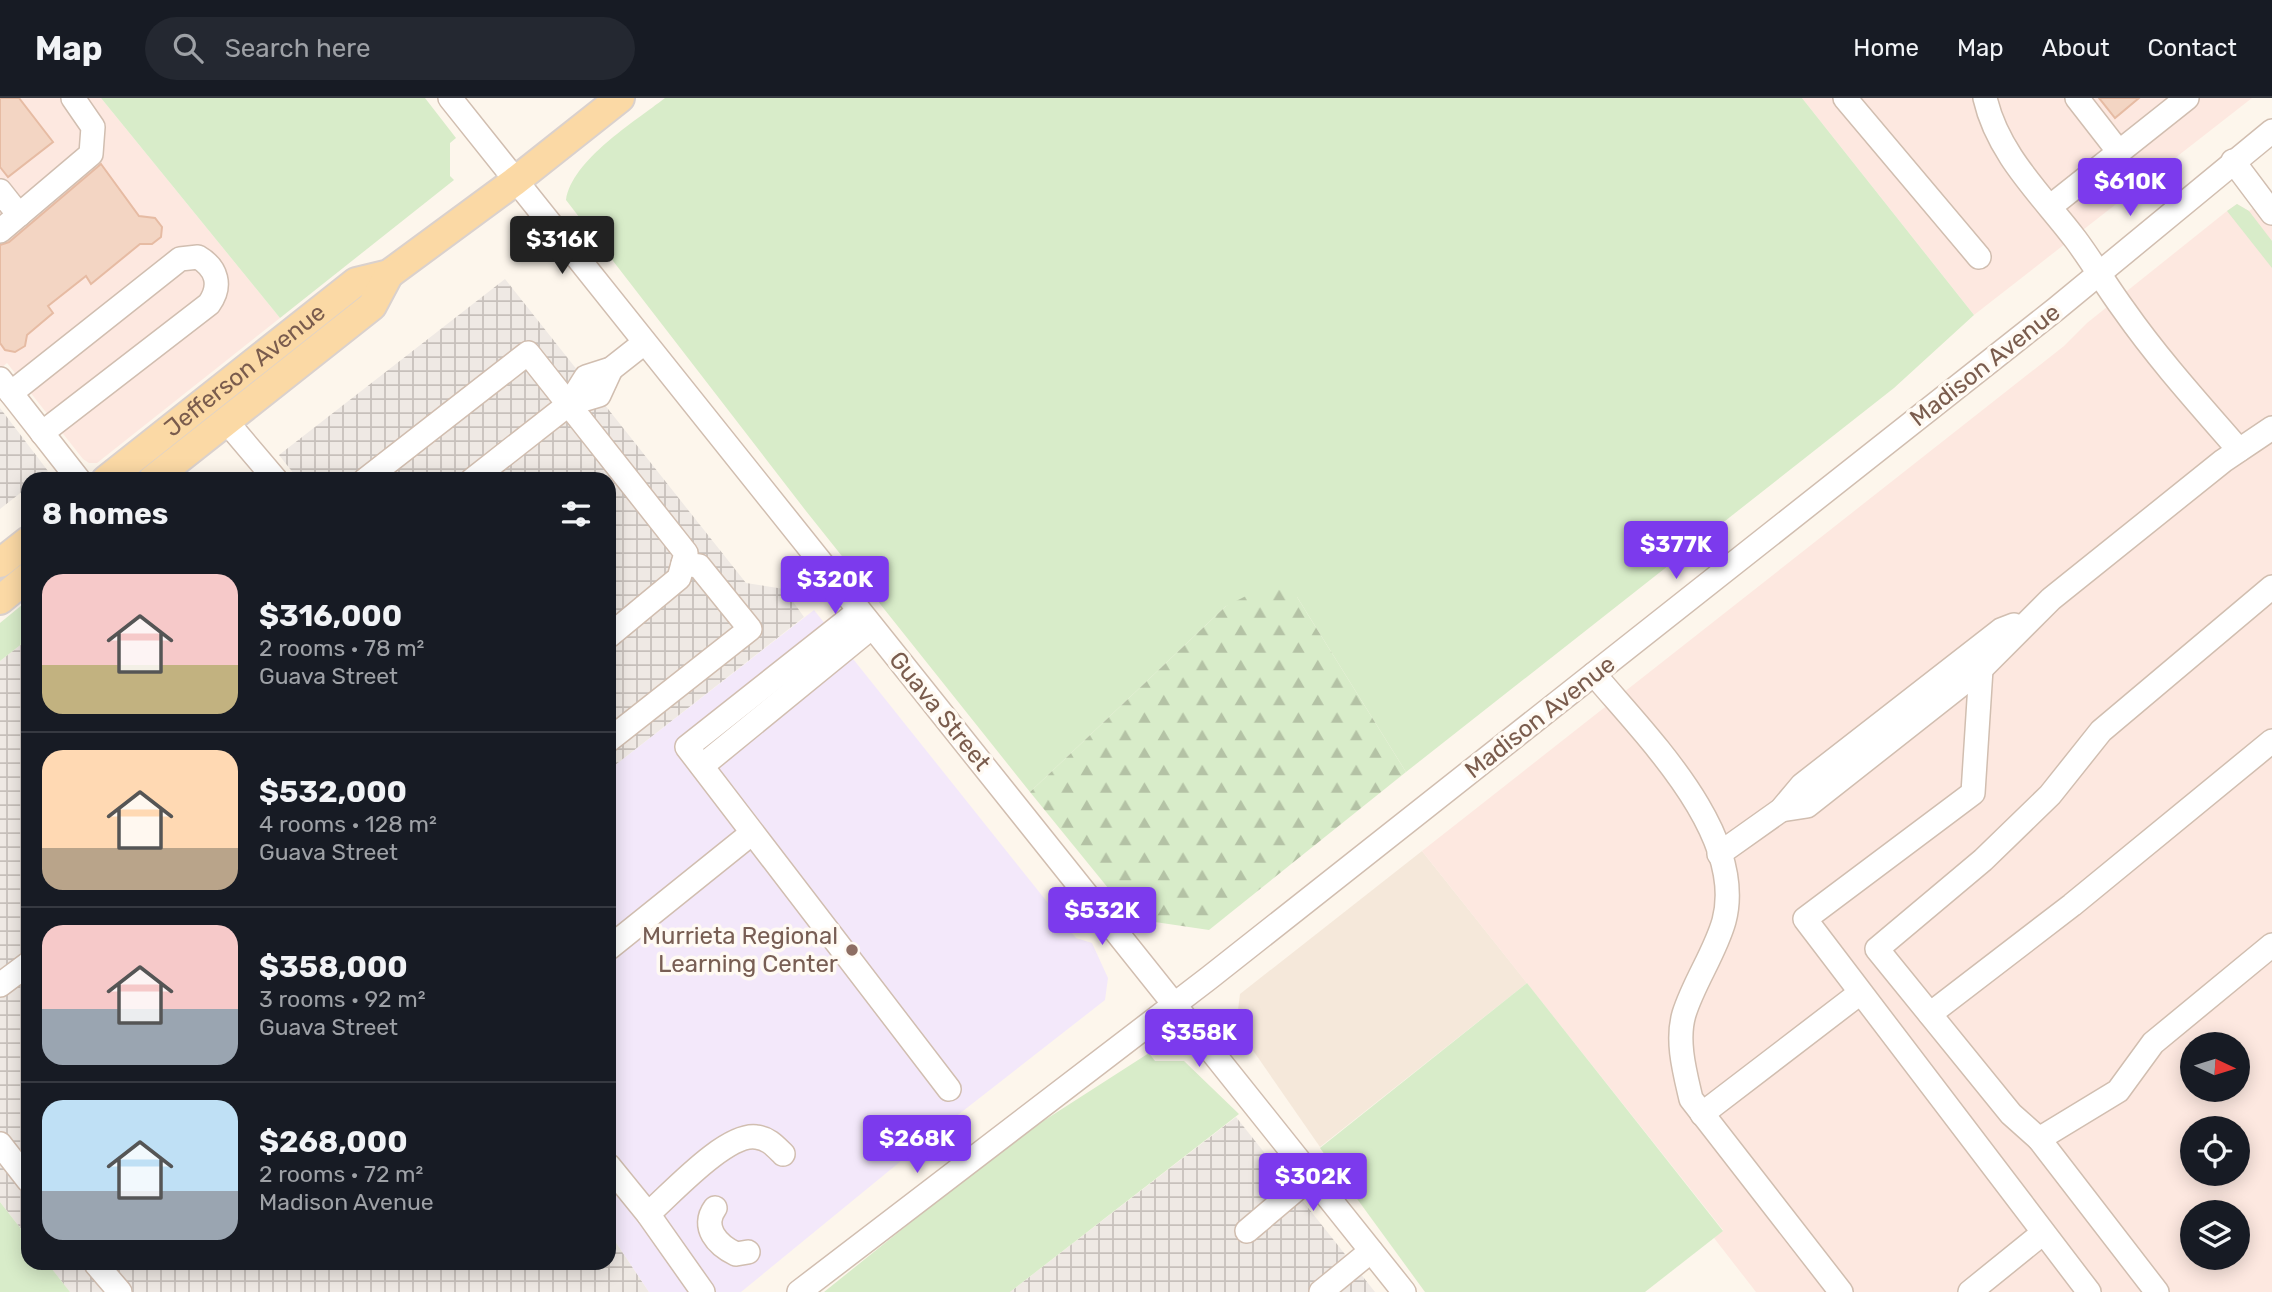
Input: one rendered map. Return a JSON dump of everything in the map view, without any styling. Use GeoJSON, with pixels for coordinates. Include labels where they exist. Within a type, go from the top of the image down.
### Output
{"type":"FeatureCollection","features":[{"type":"Feature","properties":{"kind":"main road","name":"Jefferson Avenue"},"geometry":{"type":"LineString","coordinates":[[116,472],[356,282],[389,274],[514,183],[620,98]]}},
{"type":"Feature","properties":{"kind":"main road","name":"Jefferson Avenue"},"geometry":{"type":"LineString","coordinates":[[162,472],[372,306],[389,274]]}},
{"type":"Feature","properties":{"kind":"main road"},"geometry":{"type":"LineString","coordinates":[[0,563],[21,546]]}},
{"type":"Feature","properties":{"kind":"main road"},"geometry":{"type":"LineString","coordinates":[[0,600],[21,584]]}},
{"type":"Feature","properties":{"kind":"street"},"geometry":{"type":"LineString","coordinates":[[0,231],[91,154],[93,127],[74,98]]}},
{"type":"Feature","properties":{"kind":"street","name":"Guava Street"},"geometry":{"type":"LineString","coordinates":[[450,98],[514,183],[1176,1004],[1404,1292]]}},
{"type":"Feature","properties":{"kind":"street"},"geometry":{"type":"LineString","coordinates":[[1985,98],[2006,151],[2051,206],[2139,330],[2239,450]]}},
{"type":"Feature","properties":{"kind":"street"},"geometry":{"type":"LineString","coordinates":[[2077,98],[2119,152]]}},
{"type":"Feature","properties":{"kind":"street"},"geometry":{"type":"LineString","coordinates":[[2051,206],[2187,98]]}},
{"type":"Feature","properties":{"kind":"street"},"geometry":{"type":"LineString","coordinates":[[1851,100],[1979,257]]}},
{"type":"Feature","properties":{"kind":"street","name":"Madison Avenue"},"geometry":{"type":"LineString","coordinates":[[799,1292],[1176,1004],[2100,272],[2272,131]]}},
{"type":"Feature","properties":{"kind":"street"},"geometry":{"type":"LineString","coordinates":[[2233,162],[2272,213]]}},
{"type":"Feature","properties":{"kind":"street"},"geometry":{"type":"LineString","coordinates":[[0,191],[19,215]]}},
{"type":"Feature","properties":{"kind":"street"},"geometry":{"type":"LineString","coordinates":[[42,433],[209,304],[217,282],[212,268],[198,257],[180,259],[5,386],[42,433],[73,472]]}},
{"type":"Feature","properties":{"kind":"street"},"geometry":{"type":"LineString","coordinates":[[481,472],[569,404],[586,377],[611,369],[643,343]]}},
{"type":"Feature","properties":{"kind":"street"},"geometry":{"type":"LineString","coordinates":[[375,472],[528,353],[686,553],[679,578],[616,630]]}},
{"type":"Feature","properties":{"kind":"street"},"geometry":{"type":"LineString","coordinates":[[226,421],[269,472]]}},
{"type":"Feature","properties":{"kind":"street"},"geometry":{"type":"LineString","coordinates":[[1781,810],[1807,806],[1981,669],[2030,617],[2239,450],[2272,428]]}},
{"type":"Feature","properties":{"kind":"street"},"geometry":{"type":"LineString","coordinates":[[616,734],[750,629],[699,566],[683,564]]}},
{"type":"Feature","properties":{"kind":"street"},"geometry":{"type":"LineString","coordinates":[[2157,1292],[2039,1139],[2011,1114],[1877,949],[1983,860],[2031,814],[2101,731],[2272,587]]}},
{"type":"Feature","properties":{"kind":"street"},"geometry":{"type":"LineString","coordinates":[[1719,854],[1781,810],[1801,785],[2001,631],[2030,617]]}},
{"type":"Feature","properties":{"kind":"street"},"geometry":{"type":"LineString","coordinates":[[865,619],[687,747],[949,1089]]}},
{"type":"Feature","properties":{"kind":"street"},"geometry":{"type":"LineString","coordinates":[[702,766],[865,619]]}},
{"type":"Feature","properties":{"kind":"street"},"geometry":{"type":"LineString","coordinates":[[1981,669],[1973,793],[1805,919],[2090,1292]]}},
{"type":"Feature","properties":{"kind":"street"},"geometry":{"type":"LineString","coordinates":[[1594,674],[1706,815],[1727,877],[1724,919],[1684,1017],[1682,1061],[1691,1099],[1841,1292]]}},
{"type":"Feature","properties":{"kind":"street"},"geometry":{"type":"LineString","coordinates":[[1930,1014],[2072,905],[2272,741]]}},
{"type":"Feature","properties":{"kind":"street"},"geometry":{"type":"LineString","coordinates":[[616,942],[752,833]]}},
{"type":"Feature","properties":{"kind":"street"},"geometry":{"type":"LineString","coordinates":[[2039,1139],[2118,1091],[2153,1043],[2272,945]]}},
{"type":"Feature","properties":{"kind":"street"},"geometry":{"type":"LineString","coordinates":[[0,985],[21,969]]}},
{"type":"Feature","properties":{"kind":"street"},"geometry":{"type":"LineString","coordinates":[[1702,1114],[1860,993]]}},
{"type":"Feature","properties":{"kind":"street"},"geometry":{"type":"LineString","coordinates":[[648,1214],[724,1146],[740,1138],[755,1136],[769,1140],[783,1154]]}},
{"type":"Feature","properties":{"kind":"street"},"geometry":{"type":"LineString","coordinates":[[0,1144],[21,1171]]}},
{"type":"Feature","properties":{"kind":"street"},"geometry":{"type":"LineString","coordinates":[[616,1175],[648,1214],[703,1292]]}},
{"type":"Feature","properties":{"kind":"street"},"geometry":{"type":"LineString","coordinates":[[1247,1231],[1312,1176]]}},
{"type":"Feature","properties":{"kind":"street"},"geometry":{"type":"LineString","coordinates":[[715,1208],[709,1217],[708,1226],[715,1238],[736,1254],[748,1252]]}},
{"type":"Feature","properties":{"kind":"street"},"geometry":{"type":"LineString","coordinates":[[1970,1292],[2043,1233]]}},
{"type":"Feature","properties":{"kind":"street"},"geometry":{"type":"LineString","coordinates":[[1321,1292],[1371,1251]]}},
{"type":"Feature","properties":{"kind":"street"},"geometry":{"type":"LineString","coordinates":[[101,1270],[120,1292]]}},
{"type":"Feature","properties":{"kind":"shaded area"},"geometry":{"type":"Polygon","coordinates":[[[0,98],[101,98],[280,318],[97,463],[89,463],[83,459],[7,363],[0,369],[0,98]]]}},
{"type":"Feature","properties":{"kind":"shaded area"},"geometry":{"type":"Polygon","coordinates":[[[1802,98],[2252,98],[1974,315],[1802,98]]]}},
{"type":"Feature","properties":{"kind":"shaded area"},"geometry":{"type":"Polygon","coordinates":[[[2272,195],[2272,1292],[1756,1292],[1714,1238],[1723,1230],[1422,851],[2064,346],[2087,323],[2237,204],[2249,211],[2272,195]]]}},
{"type":"Feature","properties":{"kind":"shaded area"},"geometry":{"type":"Polygon","coordinates":[[[505,279],[746,583],[784,589],[804,617],[616,765],[616,472],[292,472],[279,455],[505,279]]]}},
{"type":"Feature","properties":{"kind":"shaded area"},"geometry":{"type":"Polygon","coordinates":[[[0,408],[48,471],[21,472],[21,492],[0,509],[0,408]]]}},
{"type":"Feature","properties":{"kind":"shaded area","name":"Murrieta Regional Learning Center"},"geometry":{"type":"Polygon","coordinates":[[[814,610],[1076,938],[1092,943],[1108,978],[1105,1000],[945,1125],[741,1292],[649,1292],[616,1242],[616,765],[814,610]]]}},
{"type":"Feature","properties":{"kind":"shaded area"},"geometry":{"type":"Polygon","coordinates":[[[21,644],[21,1229],[0,1202],[0,661],[21,644]]]}},
{"type":"Feature","properties":{"kind":"shaded area"},"geometry":{"type":"Polygon","coordinates":[[[1422,851],[1527,983],[1320,1147],[1236,1026],[1240,994],[1422,851]]]}},
{"type":"Feature","properties":{"kind":"shaded area"},"geometry":{"type":"Polygon","coordinates":[[[1236,1117],[1375,1292],[1010,1292],[1236,1117]]]}},
{"type":"Feature","properties":{"kind":"shaded area"},"geometry":{"type":"Polygon","coordinates":[[[616,1242],[649,1292],[70,1292],[53,1270],[616,1270],[616,1242]]]}},
{"type":"Feature","properties":{"kind":"green space"},"geometry":{"type":"Polygon","coordinates":[[[101,98],[425,98],[456,138],[450,143],[450,176],[454,180],[280,318],[101,98]]]}},
{"type":"Feature","properties":{"kind":"green space"},"geometry":{"type":"Polygon","coordinates":[[[665,98],[1802,98],[1974,315],[1894,388],[1406,772],[1297,597],[1226,606],[1030,792],[806,511],[566,200],[571,185],[592,156],[665,98]]]}},
{"type":"Feature","properties":{"kind":"green space"},"geometry":{"type":"Polygon","coordinates":[[[2237,204],[2249,211],[2272,241],[2272,268],[2227,211],[2237,204]]]}},
{"type":"Feature","properties":{"kind":"green space"},"geometry":{"type":"Polygon","coordinates":[[[1266,586],[1278,587],[1297,597],[1406,772],[1209,930],[1155,922],[1117,899],[1030,792],[1226,606],[1266,586]]]}},
{"type":"Feature","properties":{"kind":"green space"},"geometry":{"type":"Polygon","coordinates":[[[21,606],[21,644],[0,661],[0,623],[21,606]]]}},
{"type":"Feature","properties":{"kind":"green space"},"geometry":{"type":"Polygon","coordinates":[[[1527,983],[1723,1231],[1645,1292],[1425,1292],[1320,1148],[1527,983]]]}},
{"type":"Feature","properties":{"kind":"green space"},"geometry":{"type":"Polygon","coordinates":[[[1149,1053],[1155,1061],[1184,1061],[1239,1114],[1010,1292],[824,1292],[1012,1141],[1149,1053]]]}},
{"type":"Feature","properties":{"kind":"green space"},"geometry":{"type":"Polygon","coordinates":[[[0,1202],[21,1229],[21,1270],[53,1270],[70,1292],[0,1292],[0,1202]]]}},
{"type":"Feature","properties":{"kind":"building"},"geometry":{"type":"Polygon","coordinates":[[[0,98],[19,98],[53,142],[8,177],[0,167],[0,98]]]}},
{"type":"Feature","properties":{"kind":"building"},"geometry":{"type":"Polygon","coordinates":[[[2099,98],[2139,98],[2115,118],[2099,98]]]}},
{"type":"Feature","properties":{"kind":"building"},"geometry":{"type":"Polygon","coordinates":[[[101,164],[139,216],[155,218],[162,227],[161,237],[152,244],[140,244],[91,284],[86,276],[48,306],[53,313],[27,335],[25,346],[15,352],[5,350],[0,343],[0,245],[9,242],[101,164]]]}},
{"type":"Feature","properties":{"kind":"place","name":"Murrieta Regional Learning Center"},"geometry":{"type":"Point","coordinates":[852,950]}}]}
